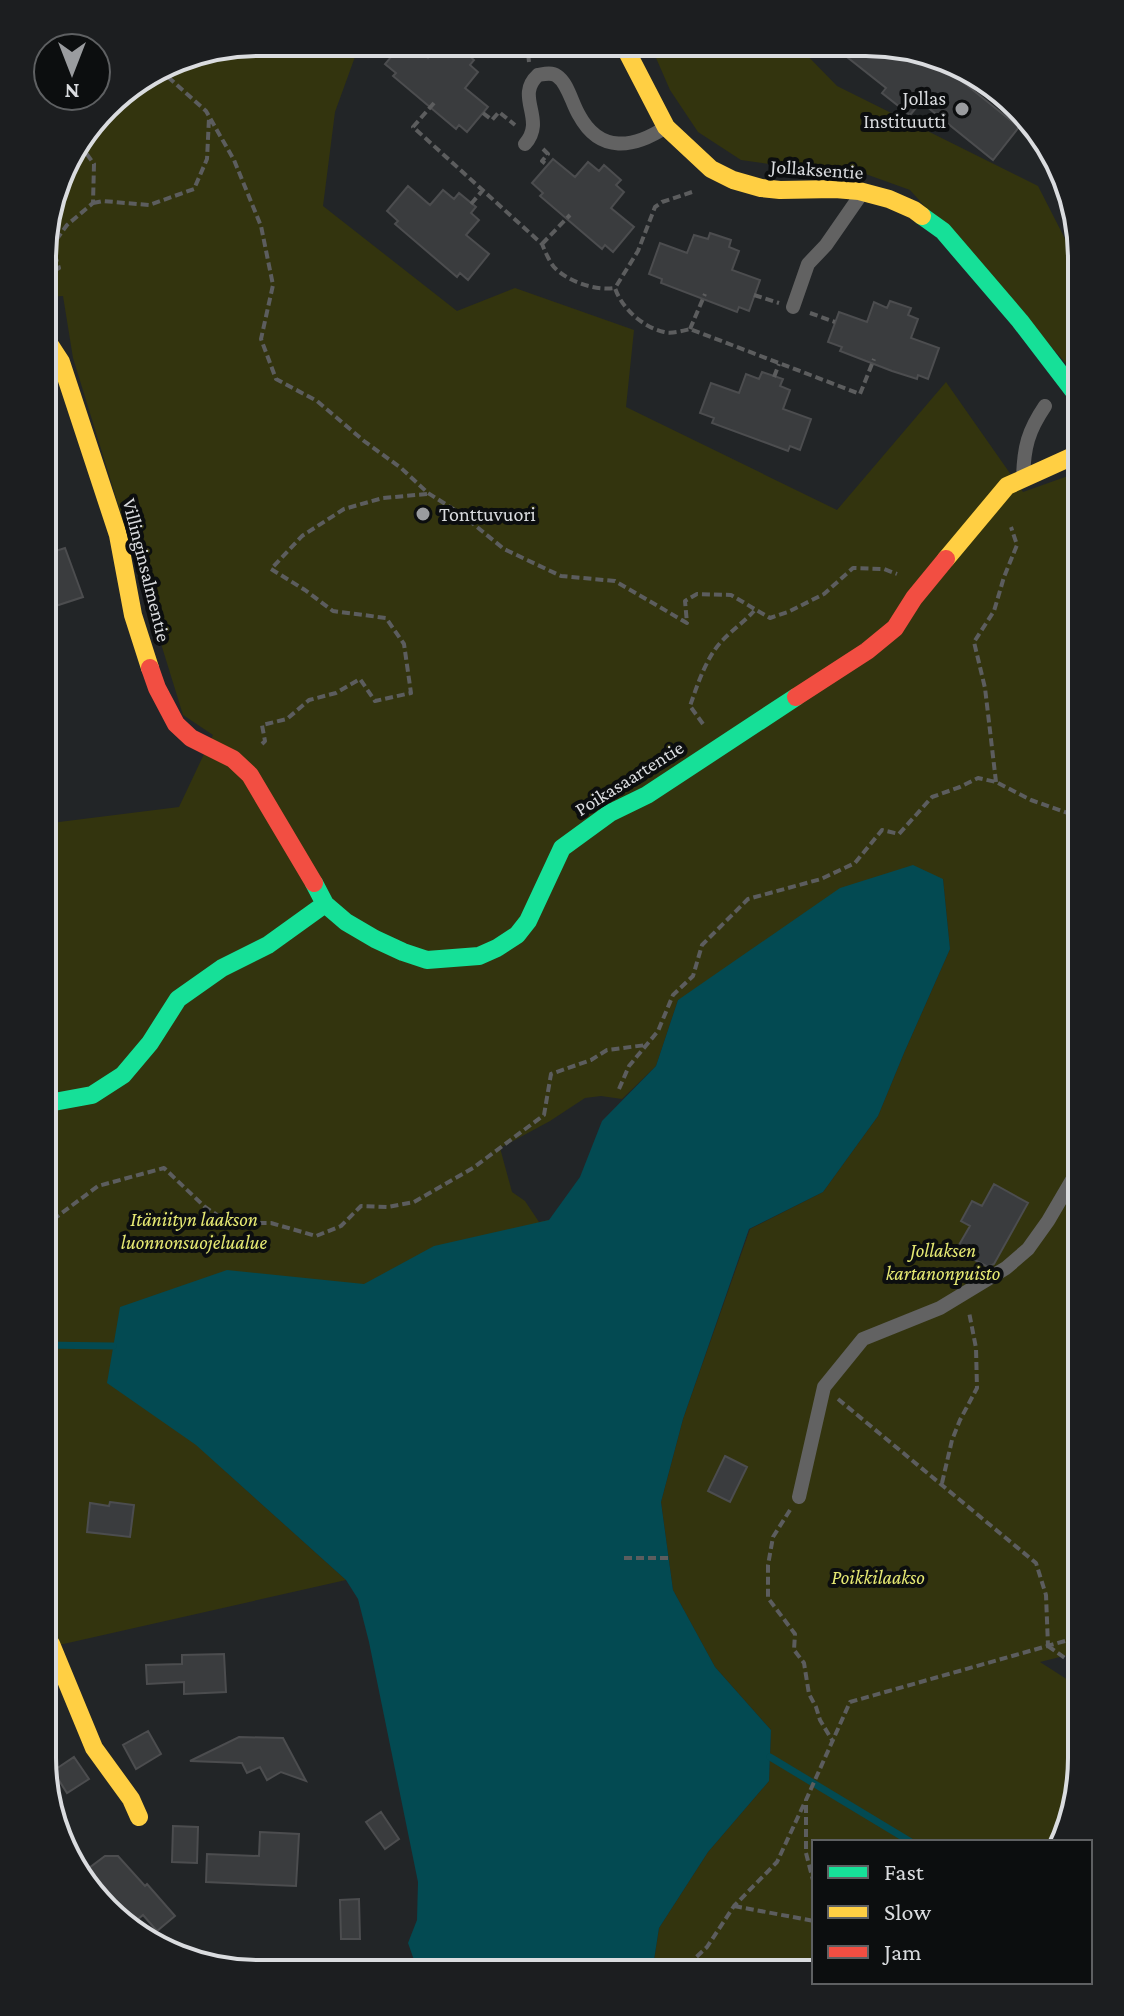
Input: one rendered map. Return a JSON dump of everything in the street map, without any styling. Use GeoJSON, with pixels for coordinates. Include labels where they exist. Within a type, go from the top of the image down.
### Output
{"type":"FeatureCollection","features":[{"type":"Feature","properties":{"kind":"street","name":"Jollaksentie"},"geometry":{"type":"LineString","coordinates":[[629,56],[666,127],[711,169],[733,180],[761,188],[835,189],[889,199],[914,210],[943,231],[1068,384]]}},
{"type":"Feature","properties":{"kind":"street","name":"Villinginsalmentie"},"geometry":{"type":"LineString","coordinates":[[56,354],[118,535],[133,615],[157,688],[176,724],[191,738],[233,759],[250,775],[325,904]]}},
{"type":"Feature","properties":{"kind":"street","name":"Poikasaartentie"},"geometry":{"type":"LineString","coordinates":[[325,904],[346,922],[403,952],[427,960],[479,956],[497,948],[517,935],[528,921],[562,848],[610,813],[647,795],[867,651],[895,628],[925,586],[1007,486],[1068,458]]}},
{"type":"Feature","properties":{"kind":"street"},"geometry":{"type":"LineString","coordinates":[[56,1102],[92,1095],[123,1075],[150,1043],[178,999],[222,968],[268,945],[325,904]]}},
{"type":"Feature","properties":{"kind":"street"},"geometry":{"type":"LineString","coordinates":[[56,1656],[94,1748],[131,1799],[139,1817]]}},
{"type":"Feature","properties":{"kind":"lane"},"geometry":{"type":"LineString","coordinates":[[528,141],[534,127],[528,88],[538,75],[549,73],[558,76],[567,89],[580,118],[595,135],[610,143],[635,144],[666,127]]}},
{"type":"Feature","properties":{"kind":"lane"},"geometry":{"type":"LineString","coordinates":[[793,307],[808,264],[826,245],[862,192]]}},
{"type":"Feature","properties":{"kind":"lane"},"geometry":{"type":"LineString","coordinates":[[1023,477],[1027,439],[1045,406]]}},
{"type":"Feature","properties":{"kind":"lane"},"geometry":{"type":"LineString","coordinates":[[799,1497],[824,1387],[863,1339],[940,1308],[1006,1268],[1028,1249],[1068,1187]]}},
{"type":"Feature","properties":{"kind":"path"},"geometry":{"type":"LineString","coordinates":[[168,77],[206,111],[234,160],[261,226],[273,285],[261,339],[276,379],[317,401],[428,493],[461,514],[504,549],[561,576],[615,581],[687,623],[685,601],[697,594],[731,595],[770,618],[824,594],[853,568],[884,569],[925,586]]}},
{"type":"Feature","properties":{"kind":"path"},"geometry":{"type":"LineString","coordinates":[[434,103],[413,127],[542,244],[556,269],[577,282],[603,290],[615,288],[638,251],[655,207],[700,190],[720,173]]}},
{"type":"Feature","properties":{"kind":"path"},"geometry":{"type":"LineString","coordinates":[[483,113],[492,120],[499,112],[528,141]]}},
{"type":"Feature","properties":{"kind":"path"},"geometry":{"type":"LineString","coordinates":[[58,238],[67,225],[93,203],[149,205],[194,189],[207,159],[209,116]]}},
{"type":"Feature","properties":{"kind":"path"},"geometry":{"type":"LineString","coordinates":[[86,153],[94,164],[93,203]]}},
{"type":"Feature","properties":{"kind":"path"},"geometry":{"type":"LineString","coordinates":[[471,204],[483,190]]}},
{"type":"Feature","properties":{"kind":"path"},"geometry":{"type":"LineString","coordinates":[[542,244],[570,215]]}},
{"type":"Feature","properties":{"kind":"path"},"geometry":{"type":"LineString","coordinates":[[615,288],[618,297],[639,322],[666,333],[690,329],[860,394],[874,359]]}},
{"type":"Feature","properties":{"kind":"path"},"geometry":{"type":"LineString","coordinates":[[690,329],[705,294]]}},
{"type":"Feature","properties":{"kind":"path"},"geometry":{"type":"LineString","coordinates":[[754,295],[835,322]]}},
{"type":"Feature","properties":{"kind":"path"},"geometry":{"type":"LineString","coordinates":[[774,377],[779,363]]}},
{"type":"Feature","properties":{"kind":"path"},"geometry":{"type":"LineString","coordinates":[[241,767],[265,741],[262,725],[287,719],[309,700],[336,693],[360,679],[375,701],[411,693],[404,644],[386,618],[333,611],[271,569],[302,536],[344,509],[383,498],[428,493]]}},
{"type":"Feature","properties":{"kind":"path"},"geometry":{"type":"LineString","coordinates":[[989,506],[1009,521],[1017,545],[994,611],[974,642],[985,688],[996,782]]}},
{"type":"Feature","properties":{"kind":"path"},"geometry":{"type":"LineString","coordinates":[[727,742],[703,724],[690,706],[698,682],[720,643],[755,610]]}},
{"type":"Feature","properties":{"kind":"path"},"geometry":{"type":"LineString","coordinates":[[619,1089],[629,1066],[658,1031],[673,995],[693,976],[702,945],[748,899],[821,879],[855,863],[882,830],[899,834],[932,797],[978,778],[996,782],[1031,800],[1068,813]]}},
{"type":"Feature","properties":{"kind":"path"},"geometry":{"type":"LineString","coordinates":[[56,1217],[98,1186],[164,1168],[205,1207],[229,1223],[271,1223],[316,1236],[341,1226],[361,1206],[388,1207],[414,1202],[473,1168],[544,1115],[551,1074],[591,1060],[607,1050],[646,1045]]}},
{"type":"Feature","properties":{"kind":"path"},"geometry":{"type":"LineString","coordinates":[[941,1484],[952,1440],[977,1388],[976,1348],[963,1294]]}},
{"type":"Feature","properties":{"kind":"path"},"geometry":{"type":"LineString","coordinates":[[824,1387],[1036,1563],[1046,1595],[1048,1646]]}},
{"type":"Feature","properties":{"kind":"path"},"geometry":{"type":"LineString","coordinates":[[799,1497],[773,1537],[768,1565],[768,1598],[795,1634],[794,1650],[804,1663],[809,1694],[832,1740]]}},
{"type":"Feature","properties":{"kind":"path"},"geometry":{"type":"LineString","coordinates":[[624,1558],[668,1558]]}},
{"type":"Feature","properties":{"kind":"path"},"geometry":{"type":"LineString","coordinates":[[693,1960],[707,1947],[734,1906],[777,1862],[850,1702],[1068,1640]]}},
{"type":"Feature","properties":{"kind":"path"},"geometry":{"type":"LineString","coordinates":[[1048,1646],[1068,1660]]}},
{"type":"Feature","properties":{"kind":"path"},"geometry":{"type":"LineString","coordinates":[[806,1800],[806,1853],[812,1876]]}},
{"type":"Feature","properties":{"kind":"path"},"geometry":{"type":"LineString","coordinates":[[734,1906],[812,1921]]}},
{"type":"Feature","properties":{"kind":"green space"},"geometry":{"type":"Polygon","coordinates":[[[258,56],[355,56],[335,112],[323,206],[457,311],[515,288],[634,330],[626,407],[837,510],[946,382],[1023,492],[1068,476],[1068,1655],[1040,1662],[1068,1680],[1068,1771],[1064,1797],[1050,1840],[812,1840],[812,1960],[654,1960],[659,1928],[708,1852],[769,1781],[771,1730],[715,1667],[673,1590],[661,1502],[683,1419],[750,1229],[823,1192],[878,1116],[950,949],[943,879],[678,1000],[656,1066],[622,1099],[601,1096],[585,1098],[500,1148],[512,1192],[525,1201],[539,1222],[549,1220],[223,1469],[346,1580],[59,1645],[56,1642],[56,822],[179,807],[213,735],[183,715],[73,358],[63,296],[56,296],[58,232],[71,181],[83,157],[106,125],[125,106],[157,83],[206,63],[258,56]]]}},
{"type":"Feature","properties":{"kind":"green space"},"geometry":{"type":"Polygon","coordinates":[[[655,56],[808,56],[837,86],[1038,186],[1067,242],[1068,365],[910,190],[860,172],[804,169],[741,160],[698,132],[670,90],[655,56]]]}},
{"type":"Feature","properties":{"kind":"water"},"geometry":{"type":"Polygon","coordinates":[[[913,865],[943,879],[950,949],[878,1116],[823,1192],[749,1229],[683,1419],[661,1502],[673,1590],[715,1667],[771,1730],[769,1781],[708,1852],[659,1928],[654,1960],[414,1960],[408,1943],[417,1920],[418,1882],[358,1599],[346,1580],[196,1445],[107,1383],[120,1307],[227,1270],[364,1284],[434,1246],[549,1220],[580,1177],[602,1121],[656,1066],[678,1000],[840,888],[913,865]]]}},
{"type":"Feature","properties":{"kind":"building"},"geometry":{"type":"Polygon","coordinates":[[[392,56],[469,56],[474,60],[470,65],[478,72],[465,88],[488,107],[467,132],[459,125],[456,129],[393,76],[396,73],[385,64],[392,56]]]}},
{"type":"Feature","properties":{"kind":"building","name":"Jollas Instituutti"},"geometry":{"type":"Polygon","coordinates":[[[846,56],[879,56],[931,67],[961,80],[1019,127],[993,160],[921,102],[910,115],[882,93],[886,88],[846,56]]]}},
{"type":"Feature","properties":{"kind":"building"},"geometry":{"type":"Polygon","coordinates":[[[553,159],[575,177],[588,162],[599,171],[604,165],[621,180],[616,185],[624,192],[611,208],[634,227],[613,252],[605,245],[602,249],[540,196],[543,193],[532,183],[553,159]]]}},
{"type":"Feature","properties":{"kind":"building"},"geometry":{"type":"Polygon","coordinates":[[[408,186],[430,205],[443,190],[454,199],[459,193],[476,207],[471,213],[479,220],[466,235],[489,254],[468,280],[460,273],[457,277],[395,224],[398,221],[387,211],[408,186]]]}},
{"type":"Feature","properties":{"kind":"building"},"geometry":{"type":"Polygon","coordinates":[[[710,233],[731,240],[729,247],[739,251],[732,270],[760,280],[749,311],[739,307],[737,312],[661,283],[662,279],[649,274],[660,243],[687,253],[694,235],[708,239],[710,233]]]}},
{"type":"Feature","properties":{"kind":"building"},"geometry":{"type":"Polygon","coordinates":[[[890,301],[911,308],[908,315],[918,319],[911,338],[939,348],[928,379],[892,371],[840,351],[842,347],[828,342],[839,312],[867,322],[874,302],[887,308],[890,301]]]}},
{"type":"Feature","properties":{"kind":"building"},"geometry":{"type":"Polygon","coordinates":[[[762,372],[783,379],[780,386],[790,390],[783,409],[811,419],[800,450],[790,446],[788,451],[712,423],[714,418],[700,413],[711,383],[739,393],[746,374],[759,379],[762,372]]]}},
{"type":"Feature","properties":{"kind":"building"},"geometry":{"type":"Polygon","coordinates":[[[65,548],[83,597],[56,606],[56,551],[65,548]]]}},
{"type":"Feature","properties":{"kind":"building"},"geometry":{"type":"Polygon","coordinates":[[[994,1184],[1028,1203],[994,1264],[988,1267],[956,1250],[970,1226],[961,1221],[972,1201],[982,1206],[994,1184]]]}},
{"type":"Feature","properties":{"kind":"building"},"geometry":{"type":"Polygon","coordinates":[[[725,1456],[747,1467],[730,1502],[708,1491],[725,1456]]]}},
{"type":"Feature","properties":{"kind":"building"},"geometry":{"type":"Polygon","coordinates":[[[110,1502],[134,1505],[130,1537],[87,1532],[90,1503],[109,1506],[110,1502]]]}},
{"type":"Feature","properties":{"kind":"building"},"geometry":{"type":"Polygon","coordinates":[[[224,1654],[226,1692],[184,1694],[184,1682],[147,1684],[146,1665],[182,1664],[182,1655],[224,1654]]]}},
{"type":"Feature","properties":{"kind":"building"},"geometry":{"type":"Polygon","coordinates":[[[148,1731],[161,1754],[136,1769],[123,1745],[148,1731]]]}},
{"type":"Feature","properties":{"kind":"building"},"geometry":{"type":"Polygon","coordinates":[[[239,1737],[283,1738],[306,1781],[281,1772],[267,1780],[260,1767],[247,1773],[242,1763],[190,1761],[239,1737]]]}},
{"type":"Feature","properties":{"kind":"building"},"geometry":{"type":"Polygon","coordinates":[[[74,1757],[89,1779],[67,1793],[57,1777],[56,1769],[74,1757]]]}},
{"type":"Feature","properties":{"kind":"building"},"geometry":{"type":"Polygon","coordinates":[[[381,1812],[399,1839],[385,1849],[366,1822],[381,1812]]]}},
{"type":"Feature","properties":{"kind":"building"},"geometry":{"type":"Polygon","coordinates":[[[173,1826],[198,1827],[197,1863],[172,1862],[173,1826]]]}},
{"type":"Feature","properties":{"kind":"building"},"geometry":{"type":"Polygon","coordinates":[[[260,1832],[299,1834],[296,1886],[206,1882],[207,1854],[259,1856],[260,1832]]]}},
{"type":"Feature","properties":{"kind":"building"},"geometry":{"type":"Polygon","coordinates":[[[105,1856],[118,1856],[175,1916],[157,1931],[143,1915],[137,1920],[115,1901],[89,1868],[105,1856]]]}},
{"type":"Feature","properties":{"kind":"building"},"geometry":{"type":"Polygon","coordinates":[[[359,1899],[360,1939],[341,1939],[340,1900],[359,1899]]]}},
{"type":"Feature","properties":{"kind":"waterway"},"geometry":{"type":"LineString","coordinates":[[56,1345],[113,1346]]}},
{"type":"Feature","properties":{"kind":"waterway"},"geometry":{"type":"LineString","coordinates":[[770,1757],[908,1840]]}},
{"type":"Feature","properties":{"kind":"traffic: fast"},"geometry":{"type":"LineString","coordinates":[[922,216],[943,231],[1020,321],[1068,384]]}},
{"type":"Feature","properties":{"kind":"traffic: fast"},"geometry":{"type":"LineString","coordinates":[[314,883],[325,904],[346,922],[403,952],[427,960],[479,956],[517,935],[528,921],[562,848],[610,813],[647,795],[796,697]]}},
{"type":"Feature","properties":{"kind":"traffic: fast"},"geometry":{"type":"LineString","coordinates":[[56,1102],[92,1095],[123,1075],[150,1043],[178,999],[222,968],[268,945],[325,904]]}},
{"type":"Feature","properties":{"kind":"traffic: slow"},"geometry":{"type":"LineString","coordinates":[[629,56],[666,127],[711,169],[733,180],[761,188],[859,191],[889,199],[922,216]]}},
{"type":"Feature","properties":{"kind":"traffic: slow"},"geometry":{"type":"LineString","coordinates":[[56,354],[118,535],[133,615],[150,668]]}},
{"type":"Feature","properties":{"kind":"traffic: slow"},"geometry":{"type":"LineString","coordinates":[[946,559],[1007,486],[1068,458]]}},
{"type":"Feature","properties":{"kind":"traffic: slow"},"geometry":{"type":"LineString","coordinates":[[56,1656],[94,1748],[131,1799],[139,1817]]}},
{"type":"Feature","properties":{"kind":"traffic: jam"},"geometry":{"type":"LineString","coordinates":[[796,697],[867,651],[895,628],[914,598],[946,559]]}},
{"type":"Feature","properties":{"kind":"traffic: jam"},"geometry":{"type":"LineString","coordinates":[[150,668],[176,724],[191,738],[233,759],[250,775],[314,883]]}},
{"type":"Feature","properties":{"kind":"place","name":"Jollas Instituutti"},"geometry":{"type":"Point","coordinates":[962,109]}},
{"type":"Feature","properties":{"kind":"place","name":"Tonttuvuori"},"geometry":{"type":"Point","coordinates":[423,514]}},
{"type":"Feature","properties":{"kind":"park label","name":"Itäniityn laakson luonnonsuojelualue"},"geometry":{"type":"Point","coordinates":[194,1230]}},
{"type":"Feature","properties":{"kind":"park label","name":"Jollaksen kartanonpuisto"},"geometry":{"type":"Point","coordinates":[943,1262]}},
{"type":"Feature","properties":{"kind":"park label","name":"Poikkilaakso"},"geometry":{"type":"Point","coordinates":[878,1577]}}]}
